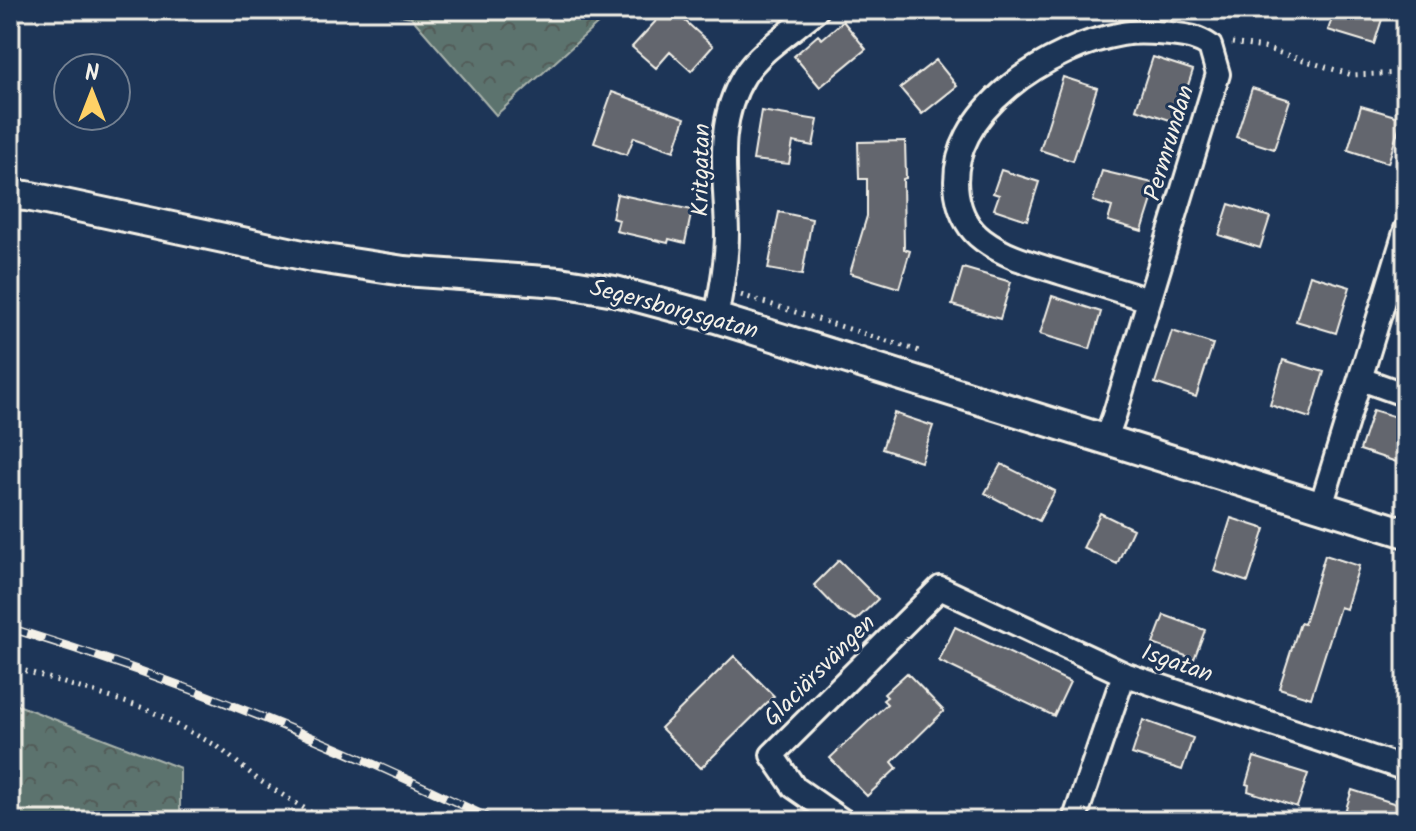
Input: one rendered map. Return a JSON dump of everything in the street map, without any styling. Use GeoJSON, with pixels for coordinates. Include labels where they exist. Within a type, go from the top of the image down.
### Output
{"type":"FeatureCollection","features":[{"type":"Feature","properties":{"kind":"street","name":"Kritgatan"},"geometry":{"type":"LineString","coordinates":[[716,318],[727,235],[724,131],[733,99],[744,75],[755,62],[817,10]]}},
{"type":"Feature","properties":{"kind":"street"},"geometry":{"type":"LineString","coordinates":[[1149,300],[1006,255],[981,239],[969,227],[959,208],[956,168],[965,140],[976,123],[1018,80],[1043,62],[1090,42],[1124,33],[1197,37],[1210,46]]}},
{"type":"Feature","properties":{"kind":"street","name":"Permrundan"},"geometry":{"type":"LineString","coordinates":[[1105,441],[1218,74],[1210,46]]}},
{"type":"Feature","properties":{"kind":"street","name":"Segersborgsgatan"},"geometry":{"type":"LineString","coordinates":[[10,195],[27,196],[312,257],[404,271],[560,282],[615,291],[716,318],[1406,533]]}},
{"type":"Feature","properties":{"kind":"street"},"geometry":{"type":"LineString","coordinates":[[1321,506],[1406,229]]}},
{"type":"Feature","properties":{"kind":"street"},"geometry":{"type":"LineString","coordinates":[[1361,379],[1406,395]]}},
{"type":"Feature","properties":{"kind":"street","name":"Isgatan"},"geometry":{"type":"LineString","coordinates":[[940,588],[1124,674],[1406,769]]}},
{"type":"Feature","properties":{"kind":"street","name":"Glaciärsvängen"},"geometry":{"type":"LineString","coordinates":[[843,821],[794,787],[772,755],[940,588]]}},
{"type":"Feature","properties":{"kind":"street"},"geometry":{"type":"LineString","coordinates":[[1074,821],[1124,674]]}},
{"type":"Feature","properties":{"kind":"path"},"geometry":{"type":"LineString","coordinates":[[1210,46],[1242,44],[1352,75],[1406,73]]}},
{"type":"Feature","properties":{"kind":"path"},"geometry":{"type":"LineString","coordinates":[[10,666],[147,709],[217,746],[260,781],[325,821]]}},
{"type":"Feature","properties":{"kind":"green space"},"geometry":{"type":"Polygon","coordinates":[[[369,10],[613,10],[496,115],[411,17],[369,10]]]}},
{"type":"Feature","properties":{"kind":"green space"},"geometry":{"type":"Polygon","coordinates":[[[10,702],[180,768],[180,821],[10,821],[10,702]]]}},
{"type":"Feature","properties":{"kind":"building"},"geometry":{"type":"Polygon","coordinates":[[[666,10],[673,10],[713,46],[691,71],[670,52],[656,68],[632,47],[666,10]]]}},
{"type":"Feature","properties":{"kind":"building"},"geometry":{"type":"Polygon","coordinates":[[[1335,10],[1385,10],[1374,44],[1328,30],[1335,10]]]}},
{"type":"Feature","properties":{"kind":"building"},"geometry":{"type":"Polygon","coordinates":[[[843,21],[866,49],[820,87],[794,56],[818,35],[822,39],[843,21]]]}},
{"type":"Feature","properties":{"kind":"building"},"geometry":{"type":"Polygon","coordinates":[[[1153,57],[1193,70],[1176,122],[1136,109],[1153,57]]]}},
{"type":"Feature","properties":{"kind":"building"},"geometry":{"type":"Polygon","coordinates":[[[936,60],[957,86],[922,114],[900,88],[936,60]]]}},
{"type":"Feature","properties":{"kind":"building"},"geometry":{"type":"Polygon","coordinates":[[[1063,77],[1097,88],[1073,161],[1040,150],[1063,77]]]}},
{"type":"Feature","properties":{"kind":"building"},"geometry":{"type":"Polygon","coordinates":[[[1252,88],[1290,100],[1274,149],[1236,137],[1252,88]]]}},
{"type":"Feature","properties":{"kind":"building"},"geometry":{"type":"Polygon","coordinates":[[[612,92],[685,118],[674,151],[634,137],[627,155],[594,143],[612,92]]]}},
{"type":"Feature","properties":{"kind":"building"},"geometry":{"type":"Polygon","coordinates":[[[1361,106],[1402,118],[1388,163],[1348,150],[1361,106]]]}},
{"type":"Feature","properties":{"kind":"building"},"geometry":{"type":"Polygon","coordinates":[[[761,111],[818,120],[813,146],[793,142],[789,164],[753,160],[761,111]]]}},
{"type":"Feature","properties":{"kind":"building"},"geometry":{"type":"Polygon","coordinates":[[[905,141],[904,249],[910,251],[899,288],[850,273],[867,216],[867,179],[859,179],[858,142],[905,141]]]}},
{"type":"Feature","properties":{"kind":"building"},"geometry":{"type":"Polygon","coordinates":[[[1001,170],[1039,182],[1027,220],[994,209],[999,195],[993,193],[1001,170]]]}},
{"type":"Feature","properties":{"kind":"building"},"geometry":{"type":"Polygon","coordinates":[[[1102,171],[1157,184],[1142,231],[1108,221],[1112,207],[1093,201],[1102,171]]]}},
{"type":"Feature","properties":{"kind":"building"},"geometry":{"type":"Polygon","coordinates":[[[617,194],[692,210],[685,243],[669,239],[668,243],[616,231],[619,220],[612,218],[617,194]]]}},
{"type":"Feature","properties":{"kind":"building"},"geometry":{"type":"Polygon","coordinates":[[[1229,204],[1270,217],[1260,248],[1219,235],[1229,204]]]}},
{"type":"Feature","properties":{"kind":"building"},"geometry":{"type":"Polygon","coordinates":[[[779,212],[812,219],[802,275],[768,269],[779,212]]]}},
{"type":"Feature","properties":{"kind":"building"},"geometry":{"type":"Polygon","coordinates":[[[963,268],[1011,282],[1000,319],[952,305],[963,268]]]}},
{"type":"Feature","properties":{"kind":"building"},"geometry":{"type":"Polygon","coordinates":[[[1310,275],[1350,287],[1336,333],[1296,321],[1310,275]]]}},
{"type":"Feature","properties":{"kind":"building"},"geometry":{"type":"Polygon","coordinates":[[[1052,296],[1101,312],[1090,349],[1040,334],[1052,296]]]}},
{"type":"Feature","properties":{"kind":"building"},"geometry":{"type":"Polygon","coordinates":[[[1172,331],[1213,344],[1196,397],[1155,383],[1172,331]]]}},
{"type":"Feature","properties":{"kind":"building"},"geometry":{"type":"Polygon","coordinates":[[[1283,360],[1324,372],[1310,418],[1270,405],[1283,360]]]}},
{"type":"Feature","properties":{"kind":"building"},"geometry":{"type":"Polygon","coordinates":[[[1373,410],[1406,420],[1406,465],[1360,450],[1373,410]]]}},
{"type":"Feature","properties":{"kind":"building"},"geometry":{"type":"Polygon","coordinates":[[[894,413],[933,426],[921,462],[882,449],[894,413]]]}},
{"type":"Feature","properties":{"kind":"building"},"geometry":{"type":"Polygon","coordinates":[[[1001,464],[1055,491],[1039,521],[985,493],[1001,464]]]}},
{"type":"Feature","properties":{"kind":"building"},"geometry":{"type":"Polygon","coordinates":[[[1100,513],[1133,529],[1117,564],[1083,548],[1100,513]]]}},
{"type":"Feature","properties":{"kind":"building"},"geometry":{"type":"Polygon","coordinates":[[[1231,518],[1265,529],[1248,582],[1214,571],[1231,518]]]}},
{"type":"Feature","properties":{"kind":"building"},"geometry":{"type":"Polygon","coordinates":[[[1325,555],[1359,566],[1346,609],[1340,607],[1311,698],[1279,688],[1300,623],[1304,624],[1325,555]]]}},
{"type":"Feature","properties":{"kind":"building"},"geometry":{"type":"Polygon","coordinates":[[[839,560],[878,599],[856,620],[839,611],[814,585],[839,560]]]}},
{"type":"Feature","properties":{"kind":"building"},"geometry":{"type":"Polygon","coordinates":[[[1164,615],[1205,630],[1194,659],[1153,644],[1164,615]]]}},
{"type":"Feature","properties":{"kind":"building"},"geometry":{"type":"Polygon","coordinates":[[[955,627],[1070,682],[1054,716],[939,661],[955,627]]]}},
{"type":"Feature","properties":{"kind":"building"},"geometry":{"type":"Polygon","coordinates":[[[734,656],[774,696],[701,768],[661,728],[734,656]]]}},
{"type":"Feature","properties":{"kind":"building"},"geometry":{"type":"Polygon","coordinates":[[[907,673],[944,711],[892,762],[897,768],[867,796],[830,758],[887,704],[883,700],[887,697],[884,694],[907,673]]]}},
{"type":"Feature","properties":{"kind":"building"},"geometry":{"type":"Polygon","coordinates":[[[1143,720],[1193,738],[1182,770],[1132,754],[1143,720]]]}},
{"type":"Feature","properties":{"kind":"building"},"geometry":{"type":"Polygon","coordinates":[[[1254,757],[1308,774],[1297,807],[1248,791],[1249,785],[1246,784],[1254,757]]]}},
{"type":"Feature","properties":{"kind":"building"},"geometry":{"type":"Polygon","coordinates":[[[1352,790],[1406,807],[1406,821],[1342,821],[1352,790]]]}},
{"type":"Feature","properties":{"kind":"railway"},"geometry":{"type":"LineString","coordinates":[[10,628],[134,669],[256,715],[495,821]]}}]}
